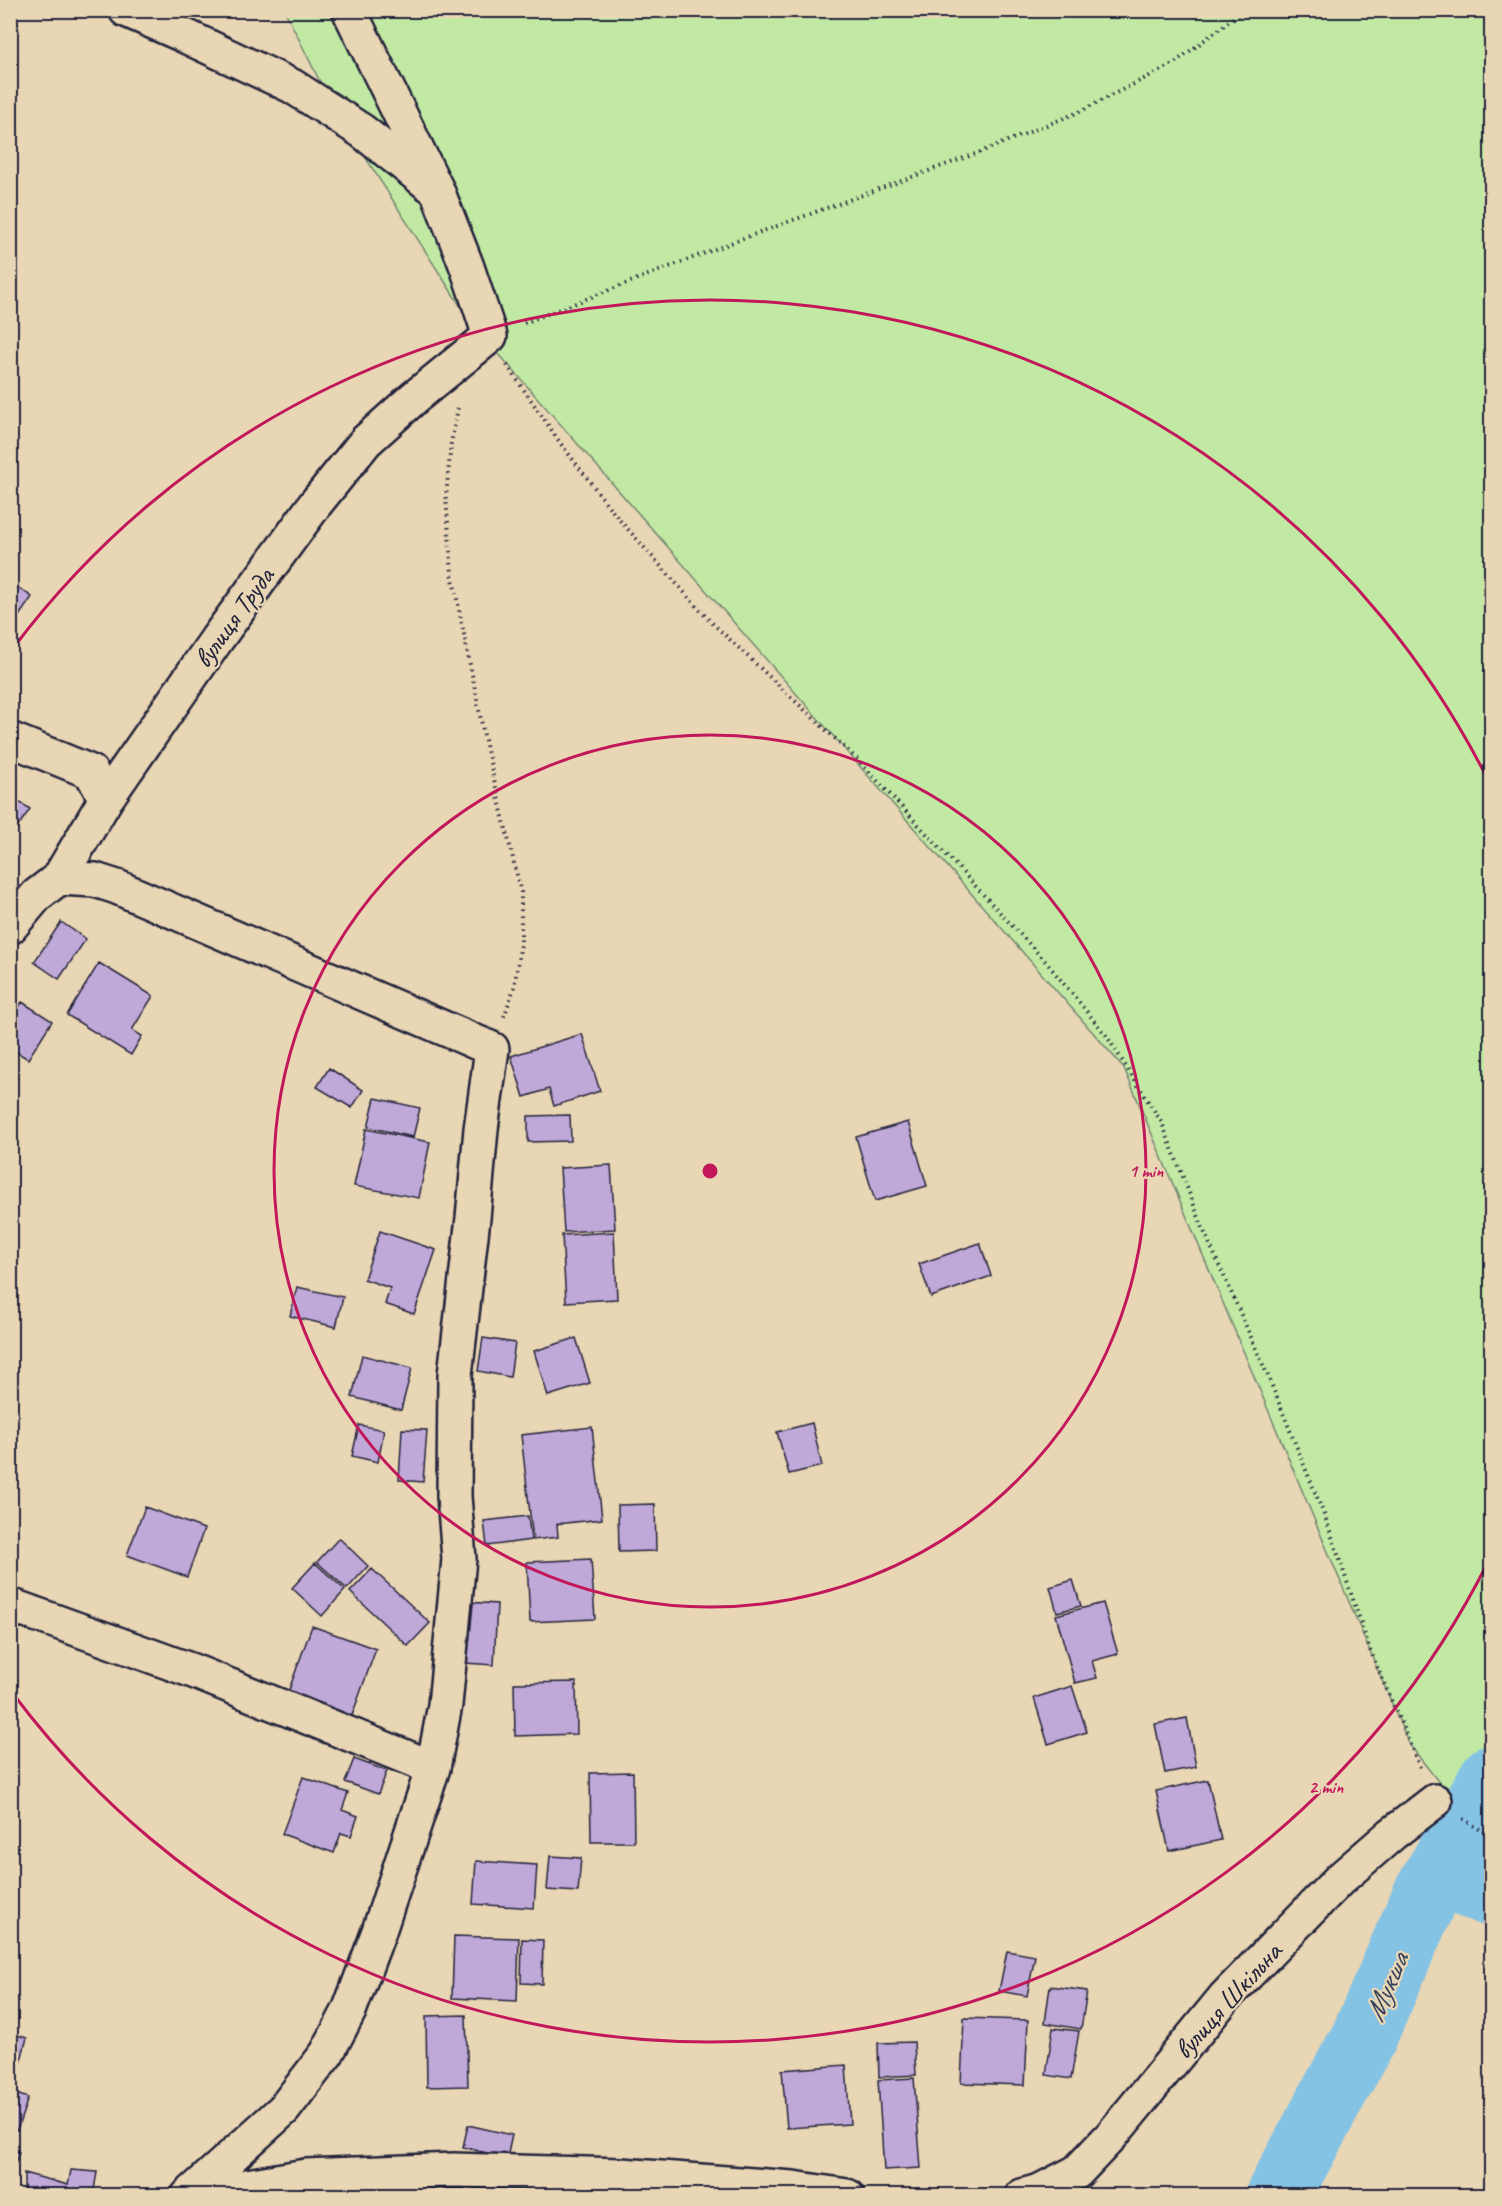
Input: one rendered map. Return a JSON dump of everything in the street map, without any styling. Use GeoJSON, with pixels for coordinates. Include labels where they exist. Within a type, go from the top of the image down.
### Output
{"type":"FeatureCollection","features":[{"type":"Feature","properties":{"kind":"street"},"geometry":{"type":"LineString","coordinates":[[126,10],[291,86],[362,131],[437,190]]}},
{"type":"Feature","properties":{"kind":"street"},"geometry":{"type":"LineString","coordinates":[[349,10],[437,190],[467,267],[490,336]]}},
{"type":"Feature","properties":{"kind":"street","name":"вулиця Труда"},"geometry":{"type":"LineString","coordinates":[[10,927],[36,895],[59,878],[106,799],[289,539],[366,441],[415,397],[490,336]]}},
{"type":"Feature","properties":{"kind":"street"},"geometry":{"type":"LineString","coordinates":[[10,739],[91,772],[106,799]]}},
{"type":"Feature","properties":{"kind":"street"},"geometry":{"type":"LineString","coordinates":[[59,878],[94,880],[117,887],[492,1049],[481,1129],[455,1375],[454,1496],[459,1559],[445,1705],[433,1768],[379,1931],[349,2011],[327,2053],[284,2109],[188,2196]]}},
{"type":"Feature","properties":{"kind":"street"},"geometry":{"type":"LineString","coordinates":[[10,1605],[193,1671],[433,1768]]}},
{"type":"Feature","properties":{"kind":"street","name":"вулиця Шкільна"},"geometry":{"type":"LineString","coordinates":[[1022,2196],[1040,2191],[1077,2172],[1112,2135],[1225,1997],[1339,1880],[1392,1834],[1435,1801]]}},
{"type":"Feature","properties":{"kind":"street"},"geometry":{"type":"LineString","coordinates":[[188,2196],[306,2176],[454,2170],[621,2175],[793,2188],[847,2196]]}},
{"type":"Feature","properties":{"kind":"path"},"geometry":{"type":"LineString","coordinates":[[1244,10],[1173,64],[1079,112],[978,153],[744,238],[490,336],[523,390],[617,517],[708,619],[859,761],[937,843],[1046,962],[1106,1035],[1162,1123],[1204,1231],[1268,1376],[1327,1522],[1370,1650],[1435,1801]]}},
{"type":"Feature","properties":{"kind":"path"},"geometry":{"type":"LineString","coordinates":[[458,407],[451,443],[446,497],[452,574],[487,750],[521,892],[521,943],[514,988],[492,1049]]}},
{"type":"Feature","properties":{"kind":"green space"},"geometry":{"type":"Polygon","coordinates":[[[285,11],[1491,11],[1491,1849],[1409,1744],[1124,1068],[470,321],[330,102],[285,11]]]}},
{"type":"Feature","properties":{"kind":"building"},"geometry":{"type":"Polygon","coordinates":[[[10,582],[32,597],[10,629],[10,582]]]}},
{"type":"Feature","properties":{"kind":"building"},"geometry":{"type":"Polygon","coordinates":[[[10,796],[30,809],[10,838],[10,796]]]}},
{"type":"Feature","properties":{"kind":"building"},"geometry":{"type":"Polygon","coordinates":[[[61,922],[86,939],[59,979],[34,962],[61,922]]]}},
{"type":"Feature","properties":{"kind":"building"},"geometry":{"type":"Polygon","coordinates":[[[99,963],[153,996],[132,1030],[142,1036],[131,1055],[67,1015],[99,963]]]}},
{"type":"Feature","properties":{"kind":"building"},"geometry":{"type":"Polygon","coordinates":[[[22,1002],[52,1021],[28,1059],[10,1048],[10,1020],[22,1002]]]}},
{"type":"Feature","properties":{"kind":"building"},"geometry":{"type":"Polygon","coordinates":[[[582,1034],[600,1091],[554,1106],[549,1089],[524,1097],[511,1056],[582,1034]]]}},
{"type":"Feature","properties":{"kind":"building"},"geometry":{"type":"Polygon","coordinates":[[[329,1068],[363,1090],[352,1108],[317,1087],[329,1068]]]}},
{"type":"Feature","properties":{"kind":"building"},"geometry":{"type":"Polygon","coordinates":[[[375,1098],[420,1108],[413,1137],[368,1127],[375,1098]]]}},
{"type":"Feature","properties":{"kind":"building"},"geometry":{"type":"Polygon","coordinates":[[[570,1115],[571,1141],[528,1142],[528,1116],[570,1115]]]}},
{"type":"Feature","properties":{"kind":"building"},"geometry":{"type":"Polygon","coordinates":[[[908,1122],[927,1186],[875,1201],[856,1137],[908,1122]]]}},
{"type":"Feature","properties":{"kind":"building"},"geometry":{"type":"Polygon","coordinates":[[[366,1129],[430,1142],[419,1198],[354,1186],[366,1129]]]}},
{"type":"Feature","properties":{"kind":"building"},"geometry":{"type":"Polygon","coordinates":[[[611,1165],[615,1229],[564,1232],[560,1168],[611,1165]]]}},
{"type":"Feature","properties":{"kind":"building"},"geometry":{"type":"Polygon","coordinates":[[[380,1231],[436,1250],[414,1314],[385,1304],[390,1288],[364,1279],[380,1231]]]}},
{"type":"Feature","properties":{"kind":"building"},"geometry":{"type":"Polygon","coordinates":[[[614,1232],[617,1299],[566,1302],[562,1235],[614,1232]]]}},
{"type":"Feature","properties":{"kind":"building"},"geometry":{"type":"Polygon","coordinates":[[[980,1243],[991,1276],[931,1297],[919,1264],[980,1243]]]}},
{"type":"Feature","properties":{"kind":"building"},"geometry":{"type":"Polygon","coordinates":[[[297,1287],[343,1297],[336,1327],[290,1316],[297,1287]]]}},
{"type":"Feature","properties":{"kind":"building"},"geometry":{"type":"Polygon","coordinates":[[[483,1338],[515,1343],[510,1377],[478,1371],[483,1338]]]}},
{"type":"Feature","properties":{"kind":"building"},"geometry":{"type":"Polygon","coordinates":[[[576,1338],[590,1383],[548,1396],[534,1351],[576,1338]]]}},
{"type":"Feature","properties":{"kind":"building"},"geometry":{"type":"Polygon","coordinates":[[[362,1355],[412,1368],[401,1410],[352,1397],[362,1355]]]}},
{"type":"Feature","properties":{"kind":"building"},"geometry":{"type":"Polygon","coordinates":[[[812,1423],[822,1466],[789,1474],[777,1432],[812,1423]]]}},
{"type":"Feature","properties":{"kind":"building"},"geometry":{"type":"Polygon","coordinates":[[[359,1425],[384,1430],[378,1462],[352,1456],[359,1425]]]}},
{"type":"Feature","properties":{"kind":"building"},"geometry":{"type":"Polygon","coordinates":[[[592,1427],[602,1519],[557,1524],[558,1537],[533,1540],[521,1435],[592,1427]]]}},
{"type":"Feature","properties":{"kind":"building"},"geometry":{"type":"Polygon","coordinates":[[[402,1429],[427,1430],[423,1482],[399,1480],[402,1429]]]}},
{"type":"Feature","properties":{"kind":"building"},"geometry":{"type":"Polygon","coordinates":[[[655,1504],[656,1551],[619,1552],[618,1505],[655,1504]]]}},
{"type":"Feature","properties":{"kind":"building"},"geometry":{"type":"Polygon","coordinates":[[[145,1507],[204,1529],[187,1577],[127,1555],[145,1507]]]}},
{"type":"Feature","properties":{"kind":"building"},"geometry":{"type":"Polygon","coordinates":[[[528,1516],[531,1540],[487,1546],[484,1521],[528,1516]]]}},
{"type":"Feature","properties":{"kind":"building"},"geometry":{"type":"Polygon","coordinates":[[[339,1538],[368,1566],[347,1589],[317,1562],[339,1538]]]}},
{"type":"Feature","properties":{"kind":"building"},"geometry":{"type":"Polygon","coordinates":[[[591,1559],[595,1619],[530,1622],[527,1562],[591,1559]]]}},
{"type":"Feature","properties":{"kind":"building"},"geometry":{"type":"Polygon","coordinates":[[[315,1563],[345,1590],[322,1616],[292,1588],[315,1563]]]}},
{"type":"Feature","properties":{"kind":"building"},"geometry":{"type":"Polygon","coordinates":[[[372,1569],[430,1623],[408,1646],[350,1592],[372,1569]]]}},
{"type":"Feature","properties":{"kind":"building"},"geometry":{"type":"Polygon","coordinates":[[[1073,1580],[1081,1606],[1057,1612],[1050,1587],[1073,1580]]]}},
{"type":"Feature","properties":{"kind":"building"},"geometry":{"type":"Polygon","coordinates":[[[468,1602],[497,1604],[494,1665],[465,1663],[468,1602]]]}},
{"type":"Feature","properties":{"kind":"building"},"geometry":{"type":"Polygon","coordinates":[[[1103,1603],[1118,1654],[1092,1661],[1097,1678],[1075,1683],[1056,1615],[1103,1603]]]}},
{"type":"Feature","properties":{"kind":"building"},"geometry":{"type":"Polygon","coordinates":[[[312,1626],[376,1649],[350,1721],[286,1698],[312,1626]]]}},
{"type":"Feature","properties":{"kind":"building"},"geometry":{"type":"Polygon","coordinates":[[[576,1682],[577,1734],[515,1736],[514,1683],[576,1682]]]}},
{"type":"Feature","properties":{"kind":"building"},"geometry":{"type":"Polygon","coordinates":[[[1072,1686],[1087,1732],[1048,1744],[1034,1698],[1072,1686]]]}},
{"type":"Feature","properties":{"kind":"building"},"geometry":{"type":"Polygon","coordinates":[[[1187,1718],[1196,1767],[1165,1773],[1155,1724],[1187,1718]]]}},
{"type":"Feature","properties":{"kind":"building"},"geometry":{"type":"Polygon","coordinates":[[[354,1759],[387,1771],[378,1794],[345,1782],[354,1759]]]}},
{"type":"Feature","properties":{"kind":"building"},"geometry":{"type":"Polygon","coordinates":[[[633,1772],[634,1842],[591,1842],[590,1773],[633,1772]]]}},
{"type":"Feature","properties":{"kind":"building"},"geometry":{"type":"Polygon","coordinates":[[[303,1777],[348,1793],[342,1810],[358,1816],[351,1836],[341,1833],[334,1853],[282,1834],[303,1777]]]}},
{"type":"Feature","properties":{"kind":"building"},"geometry":{"type":"Polygon","coordinates":[[[1208,1780],[1221,1840],[1169,1851],[1156,1791],[1208,1780]]]}},
{"type":"Feature","properties":{"kind":"building"},"geometry":{"type":"Polygon","coordinates":[[[550,1856],[581,1858],[578,1892],[547,1890],[550,1856]]]}},
{"type":"Feature","properties":{"kind":"building"},"geometry":{"type":"Polygon","coordinates":[[[476,1861],[537,1865],[534,1908],[473,1904],[476,1861]]]}},
{"type":"Feature","properties":{"kind":"building"},"geometry":{"type":"Polygon","coordinates":[[[454,1936],[519,1938],[517,2001],[452,1998],[454,1936]]]}},
{"type":"Feature","properties":{"kind":"building"},"geometry":{"type":"Polygon","coordinates":[[[522,1939],[543,1940],[542,1984],[521,1983],[522,1939]]]}},
{"type":"Feature","properties":{"kind":"building"},"geometry":{"type":"Polygon","coordinates":[[[1007,1951],[1035,1956],[1027,1996],[999,1991],[1007,1951]]]}},
{"type":"Feature","properties":{"kind":"building"},"geometry":{"type":"Polygon","coordinates":[[[1050,1986],[1087,1991],[1081,2029],[1045,2023],[1050,1986]]]}},
{"type":"Feature","properties":{"kind":"building"},"geometry":{"type":"Polygon","coordinates":[[[466,2015],[468,2086],[427,2087],[426,2016],[466,2015]]]}},
{"type":"Feature","properties":{"kind":"building"},"geometry":{"type":"Polygon","coordinates":[[[964,2018],[1028,2020],[1025,2085],[961,2083],[964,2018]]]}},
{"type":"Feature","properties":{"kind":"building"},"geometry":{"type":"Polygon","coordinates":[[[1053,2028],[1079,2031],[1071,2079],[1046,2075],[1053,2028]]]}},
{"type":"Feature","properties":{"kind":"building"},"geometry":{"type":"Polygon","coordinates":[[[10,2033],[27,2038],[13,2089],[10,2088],[10,2033]]]}},
{"type":"Feature","properties":{"kind":"building"},"geometry":{"type":"Polygon","coordinates":[[[914,2042],[916,2075],[879,2077],[878,2043],[914,2042]]]}},
{"type":"Feature","properties":{"kind":"building"},"geometry":{"type":"Polygon","coordinates":[[[846,2065],[850,2124],[787,2128],[782,2070],[846,2065]]]}},
{"type":"Feature","properties":{"kind":"building"},"geometry":{"type":"Polygon","coordinates":[[[914,2078],[921,2168],[884,2170],[878,2080],[914,2078]]]}},
{"type":"Feature","properties":{"kind":"building"},"geometry":{"type":"Polygon","coordinates":[[[10,2092],[28,2098],[17,2130],[10,2128],[10,2092]]]}},
{"type":"Feature","properties":{"kind":"building"},"geometry":{"type":"Polygon","coordinates":[[[468,2125],[512,2135],[507,2158],[463,2147],[468,2125]]]}},
{"type":"Feature","properties":{"kind":"building"},"geometry":{"type":"Polygon","coordinates":[[[10,2149],[19,2152],[10,2178],[10,2149]]]}},
{"type":"Feature","properties":{"kind":"building"},"geometry":{"type":"Polygon","coordinates":[[[71,2170],[97,2172],[93,2196],[24,2196],[24,2173],[68,2185],[71,2170]]]}},
{"type":"Feature","properties":{"kind":"waterway","name":"Мукша"},"geometry":{"type":"LineString","coordinates":[[1278,2196],[1363,2039],[1426,1894],[1492,1778]]}},
{"type":"Feature","properties":{"kind":"waterway"},"geometry":{"type":"LineString","coordinates":[[1437,1874],[1492,1894]]}}]}
